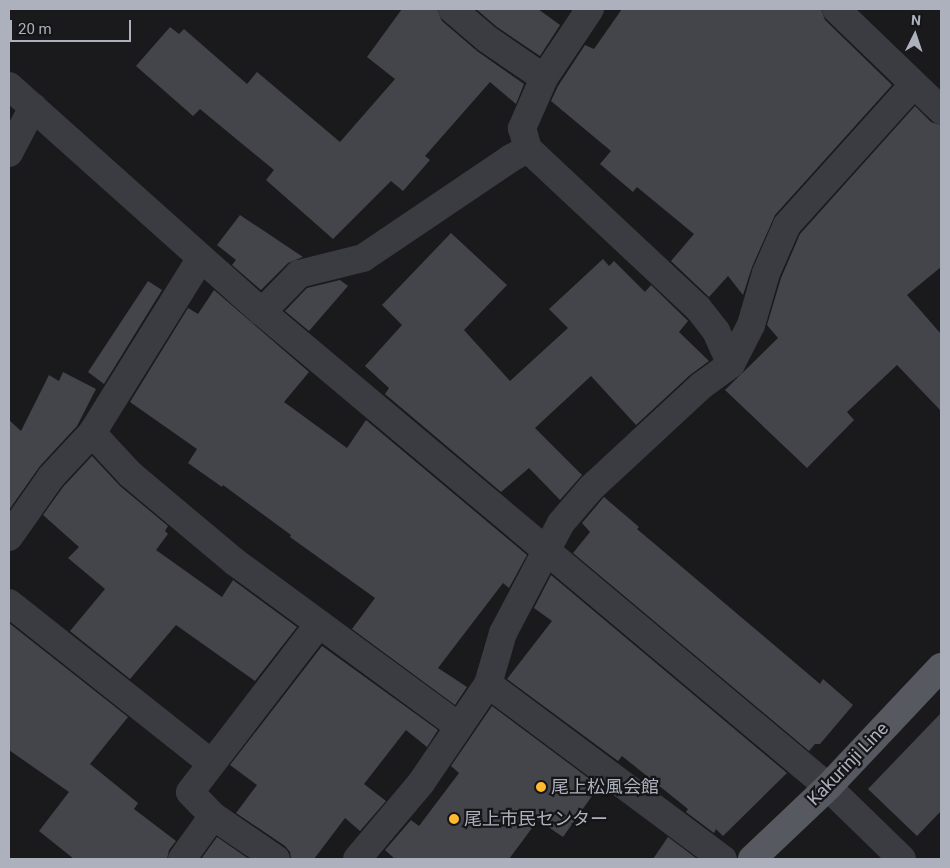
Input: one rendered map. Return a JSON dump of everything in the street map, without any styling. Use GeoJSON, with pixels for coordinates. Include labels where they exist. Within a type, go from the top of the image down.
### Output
{"type":"FeatureCollection","features":[{"type":"Feature","properties":{"kind":"main road","name":"Kakurinji Line"},"geometry":{"type":"LineString","coordinates":[[752,859],[828,787],[941,667]]}},
{"type":"Feature","properties":{"kind":"street"},"geometry":{"type":"LineString","coordinates":[[452,9],[487,39],[544,78]]}},
{"type":"Feature","properties":{"kind":"street"},"geometry":{"type":"LineString","coordinates":[[262,312],[298,274],[363,258],[511,158],[525,138],[544,78],[590,9]]}},
{"type":"Feature","properties":{"kind":"street"},"geometry":{"type":"LineString","coordinates":[[836,9],[941,110]]}},
{"type":"Feature","properties":{"kind":"street"},"geometry":{"type":"LineString","coordinates":[[358,859],[421,784],[458,726],[488,684],[503,633],[561,523],[591,488],[701,386],[731,364],[751,326],[766,273],[787,225],[914,85]]}},
{"type":"Feature","properties":{"kind":"street"},"geometry":{"type":"LineString","coordinates":[[9,86],[262,312],[828,787],[902,859]]}},
{"type":"Feature","properties":{"kind":"street"},"geometry":{"type":"LineString","coordinates":[[9,153],[33,107]]}},
{"type":"Feature","properties":{"kind":"street"},"geometry":{"type":"LineString","coordinates":[[525,138],[698,308],[716,331],[731,364]]}},
{"type":"Feature","properties":{"kind":"street"},"geometry":{"type":"LineString","coordinates":[[9,537],[51,477],[92,433],[201,258]]}},
{"type":"Feature","properties":{"kind":"street"},"geometry":{"type":"LineString","coordinates":[[92,433],[137,481],[235,562],[458,726]]}},
{"type":"Feature","properties":{"kind":"street"},"geometry":{"type":"LineString","coordinates":[[9,603],[211,763]]}},
{"type":"Feature","properties":{"kind":"street"},"geometry":{"type":"LineString","coordinates":[[276,859],[213,816],[190,792],[319,624]]}},
{"type":"Feature","properties":{"kind":"street"},"geometry":{"type":"LineString","coordinates":[[488,684],[723,859]]}},
{"type":"Feature","properties":{"kind":"street"},"geometry":{"type":"LineString","coordinates":[[182,859],[213,816]]}},
{"type":"Feature","properties":{"kind":"building"},"geometry":{"type":"Polygon","coordinates":[[[402,9],[437,9],[442,21],[477,51],[524,84],[516,104],[490,82],[425,156],[430,160],[403,191],[391,181],[333,239],[266,180],[274,170],[200,109],[193,116],[136,66],[170,27],[179,34],[184,29],[247,84],[257,72],[340,142],[395,79],[367,57],[402,9]]]}},
{"type":"Feature","properties":{"kind":"building"},"geometry":{"type":"Polygon","coordinates":[[[476,9],[538,9],[560,25],[540,56],[497,27],[476,9]]]}},
{"type":"Feature","properties":{"kind":"building"},"geometry":{"type":"Polygon","coordinates":[[[622,9],[821,9],[825,20],[892,85],[775,215],[752,267],[743,295],[728,276],[709,297],[671,261],[694,234],[637,187],[633,192],[600,164],[611,151],[551,101],[558,86],[585,45],[594,49],[622,9]]]}},
{"type":"Feature","properties":{"kind":"building"},"geometry":{"type":"Polygon","coordinates":[[[915,106],[931,122],[941,125],[941,267],[907,295],[941,334],[941,411],[897,365],[847,412],[854,420],[807,468],[725,390],[778,338],[767,325],[781,278],[800,234],[915,106]]]}},
{"type":"Feature","properties":{"kind":"building"},"geometry":{"type":"Polygon","coordinates":[[[240,215],[303,257],[288,263],[261,290],[232,265],[236,260],[217,245],[240,215]]]}},
{"type":"Feature","properties":{"kind":"building"},"geometry":{"type":"Polygon","coordinates":[[[451,233],[507,285],[464,330],[510,381],[568,328],[549,309],[603,259],[609,266],[614,261],[645,292],[651,285],[688,321],[679,332],[709,361],[690,375],[636,425],[591,376],[535,428],[582,475],[560,500],[529,468],[501,492],[385,394],[389,388],[365,366],[402,325],[382,305],[451,233]]]}},
{"type":"Feature","properties":{"kind":"building"},"geometry":{"type":"Polygon","coordinates":[[[340,280],[348,286],[309,331],[285,311],[307,288],[340,280]]]}},
{"type":"Feature","properties":{"kind":"building"},"geometry":{"type":"Polygon","coordinates":[[[148,281],[162,290],[104,384],[88,372],[148,281]]]}},
{"type":"Feature","properties":{"kind":"building"},"geometry":{"type":"Polygon","coordinates":[[[214,290],[309,372],[284,402],[347,448],[366,420],[527,555],[509,588],[503,583],[438,668],[467,687],[455,705],[352,629],[375,598],[290,537],[291,535],[223,485],[222,487],[188,463],[197,449],[130,402],[188,308],[198,314],[214,290]]]}},
{"type":"Feature","properties":{"kind":"building"},"geometry":{"type":"Polygon","coordinates":[[[63,372],[96,389],[77,426],[40,466],[9,510],[9,420],[21,431],[49,375],[59,381],[63,372]]]}},
{"type":"Feature","properties":{"kind":"building"},"geometry":{"type":"Polygon","coordinates":[[[92,456],[120,486],[168,526],[165,531],[168,534],[156,550],[222,597],[233,580],[297,627],[255,681],[176,625],[130,679],[70,631],[105,589],[68,558],[79,547],[43,515],[63,487],[92,456]]]}},
{"type":"Feature","properties":{"kind":"building"},"geometry":{"type":"Polygon","coordinates":[[[604,497],[639,527],[637,529],[820,684],[823,679],[853,705],[820,744],[815,744],[809,751],[573,553],[590,532],[582,523],[604,497]]]}},
{"type":"Feature","properties":{"kind":"building"},"geometry":{"type":"Polygon","coordinates":[[[551,575],[787,773],[723,836],[716,829],[714,833],[686,812],[688,809],[622,756],[618,761],[507,679],[552,621],[534,608],[551,575]]]}},
{"type":"Feature","properties":{"kind":"building"},"geometry":{"type":"Polygon","coordinates":[[[9,623],[128,717],[90,764],[138,803],[134,809],[176,841],[169,850],[167,859],[74,859],[39,831],[69,792],[9,750],[9,623]]]}},
{"type":"Feature","properties":{"kind":"building"},"geometry":{"type":"Polygon","coordinates":[[[322,646],[438,730],[427,747],[406,730],[364,784],[386,801],[360,831],[345,818],[314,859],[291,859],[290,852],[285,846],[236,813],[257,785],[230,765],[322,646]]]}},
{"type":"Feature","properties":{"kind":"building"},"geometry":{"type":"Polygon","coordinates":[[[492,706],[599,786],[563,837],[538,820],[509,859],[395,859],[385,850],[411,820],[419,826],[459,773],[451,766],[492,706]]]}},
{"type":"Feature","properties":{"kind":"building"},"geometry":{"type":"Polygon","coordinates":[[[941,713],[941,811],[917,836],[868,789],[941,713]]]}},
{"type":"Feature","properties":{"kind":"building"},"geometry":{"type":"Polygon","coordinates":[[[217,837],[249,859],[201,859],[217,837]]]}},
{"type":"Feature","properties":{"kind":"building"},"geometry":{"type":"Polygon","coordinates":[[[668,837],[696,858],[653,859],[668,837]]]}},
{"type":"Feature","properties":{"kind":"place","name":"尾上松風会館"},"geometry":{"type":"Point","coordinates":[541,787]}},
{"type":"Feature","properties":{"kind":"place","name":"尾上市民センター"},"geometry":{"type":"Point","coordinates":[454,819]}}]}
